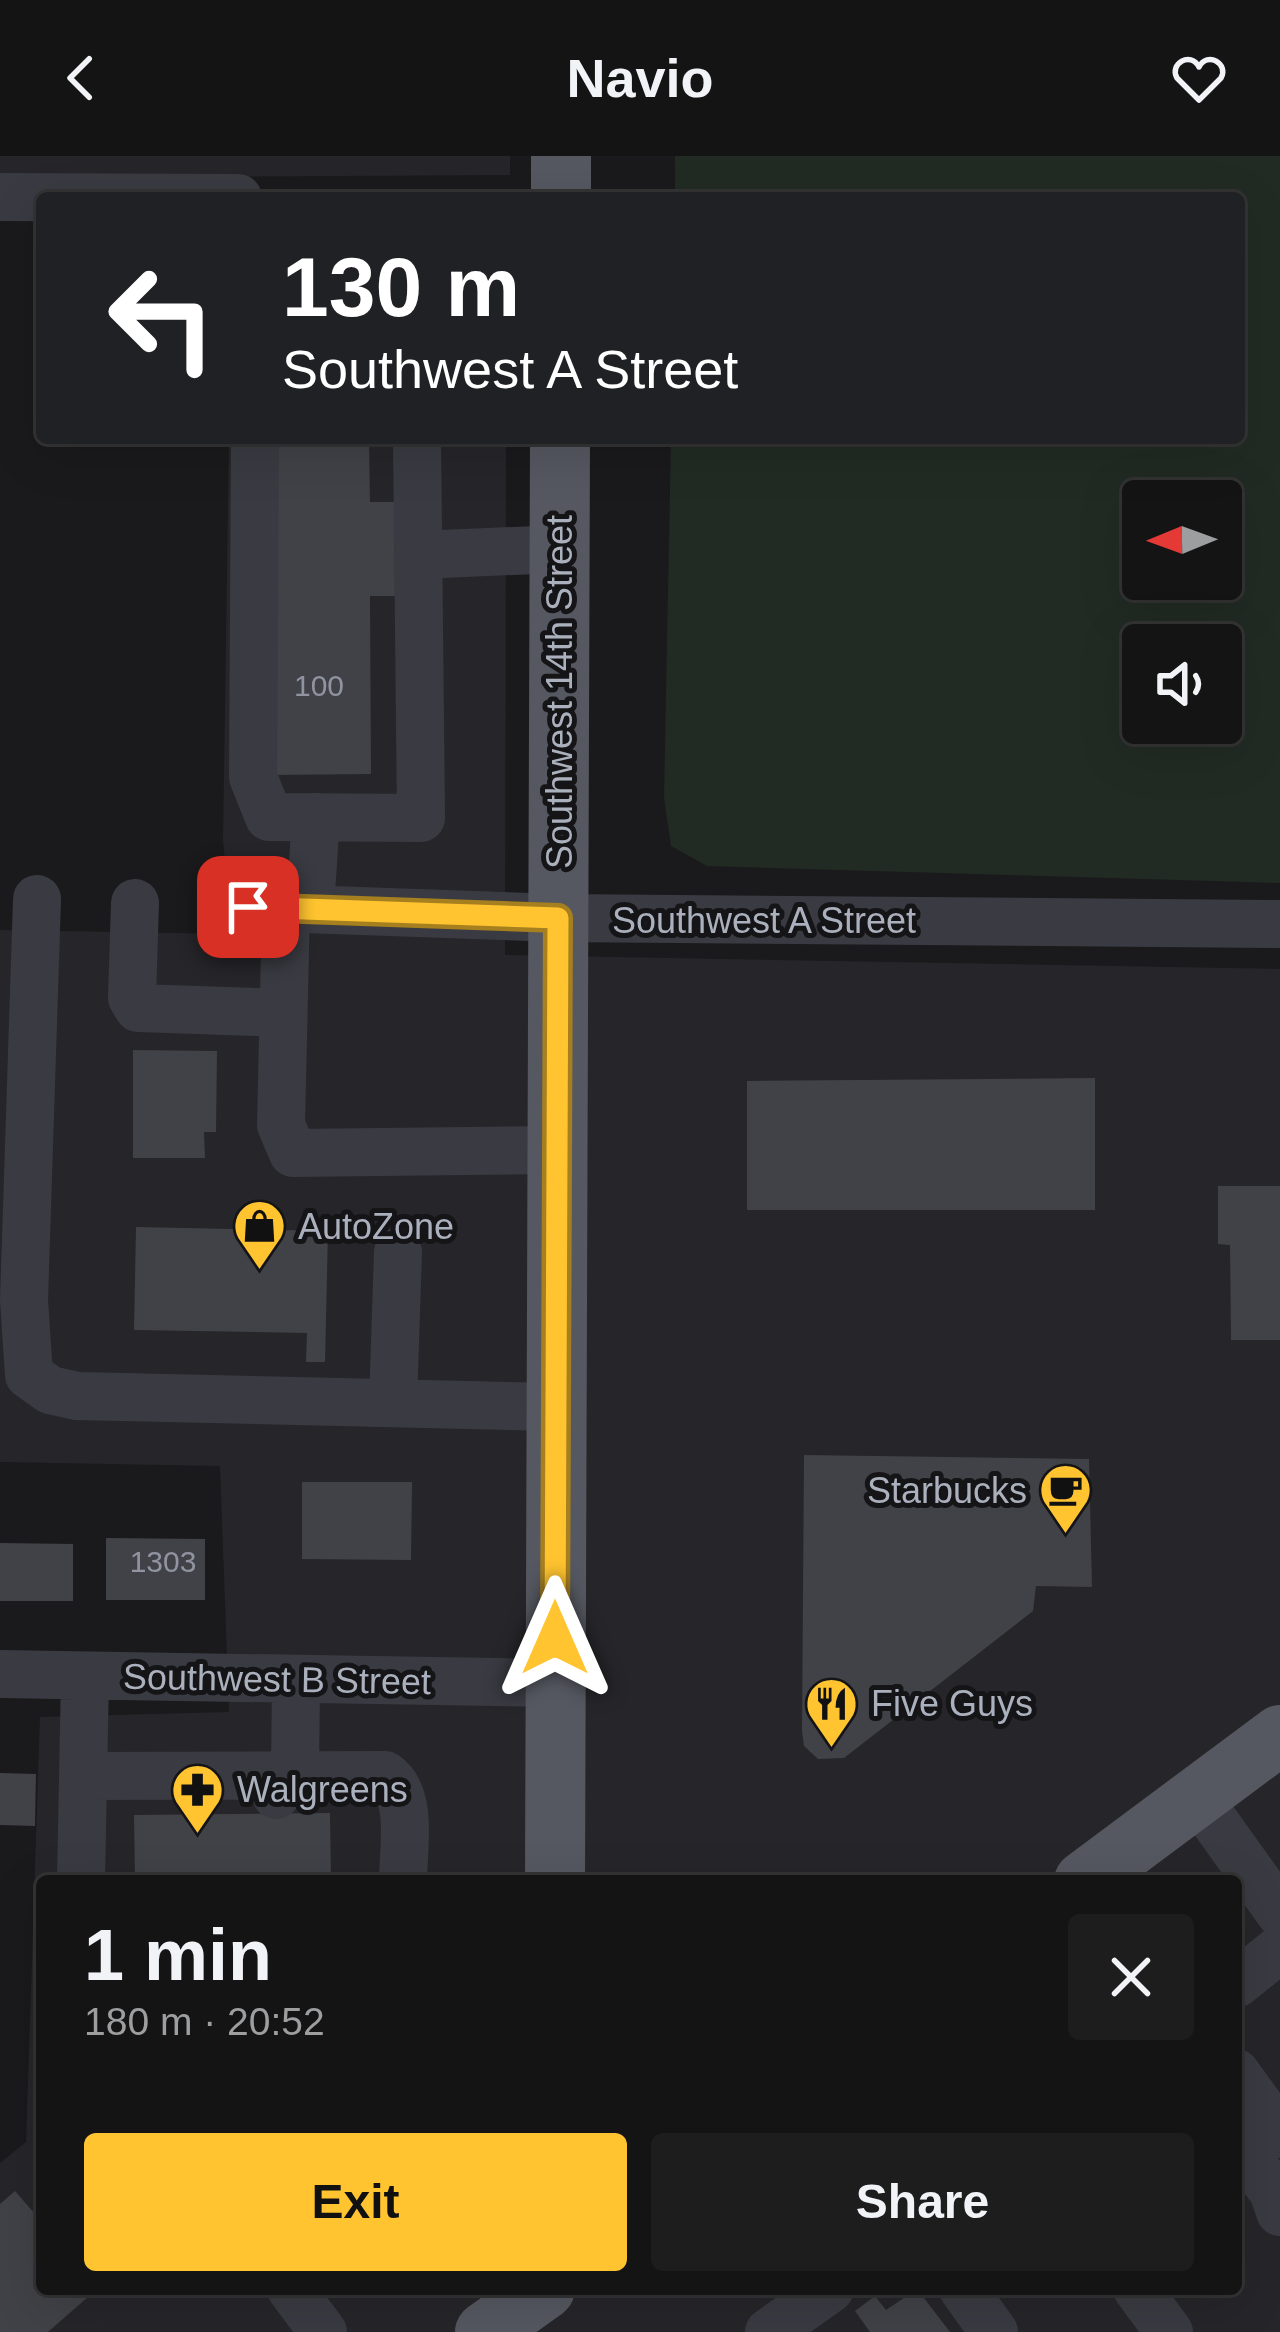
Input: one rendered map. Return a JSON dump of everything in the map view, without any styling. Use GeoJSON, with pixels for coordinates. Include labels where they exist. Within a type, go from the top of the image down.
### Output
{"type":"FeatureCollection","features":[{"type":"Feature","properties":{"kind":"main road"},"geometry":{"type":"LineString","coordinates":[[561,156],[561,192]]}},
{"type":"Feature","properties":{"kind":"main road","name":"Southwest 14th Street"},"geometry":{"type":"LineString","coordinates":[[555,1875],[560,444]]}},
{"type":"Feature","properties":{"kind":"main road"},"geometry":{"type":"LineString","coordinates":[[1092,1875],[1280,1736]]}},
{"type":"Feature","properties":{"kind":"main road"},"geometry":{"type":"LineString","coordinates":[[485,2332],[540,2295]]}},
{"type":"Feature","properties":{"kind":"main road"},"geometry":{"type":"LineString","coordinates":[[550,2295],[553,2332]]}},
{"type":"Feature","properties":{"kind":"street"},"geometry":{"type":"LineString","coordinates":[[239,192],[241,156]]}},
{"type":"Feature","properties":{"kind":"street"},"geometry":{"type":"LineString","coordinates":[[0,197],[36,197]]}},
{"type":"Feature","properties":{"kind":"street"},"geometry":{"type":"LineString","coordinates":[[255,444],[253,777],[269,817],[421,818],[417,444]]}},
{"type":"Feature","properties":{"kind":"street"},"geometry":{"type":"LineString","coordinates":[[418,555],[559,549]]}},
{"type":"Feature","properties":{"kind":"street"},"geometry":{"type":"LineString","coordinates":[[316,817],[281,908],[281,1125],[293,1153],[557,1150]]}},
{"type":"Feature","properties":{"kind":"street"},"geometry":{"type":"LineString","coordinates":[[37,899],[24,1300],[29,1375],[50,1390],[77,1396],[556,1408]]}},
{"type":"Feature","properties":{"kind":"street"},"geometry":{"type":"LineString","coordinates":[[135,903],[132,998],[138,1008],[284,1012]]}},
{"type":"Feature","properties":{"kind":"street","name":"Southwest A Street"},"geometry":{"type":"LineString","coordinates":[[281,908],[558,918],[1280,924]]}},
{"type":"Feature","properties":{"kind":"street"},"geometry":{"type":"LineString","coordinates":[[393,1403],[398,1252]]}},
{"type":"Feature","properties":{"kind":"street","name":"Southwest B Street"},"geometry":{"type":"LineString","coordinates":[[0,1674],[555,1683]]}},
{"type":"Feature","properties":{"kind":"street"},"geometry":{"type":"LineString","coordinates":[[82,1875],[85,1676]]}},
{"type":"Feature","properties":{"kind":"street"},"geometry":{"type":"LineString","coordinates":[[83,1789],[272,1799],[295,1773],[296,1681]]}},
{"type":"Feature","properties":{"kind":"street"},"geometry":{"type":"LineString","coordinates":[[295,1773],[368,1772],[398,1784],[403,1802],[404,1875]]}},
{"type":"Feature","properties":{"kind":"street"},"geometry":{"type":"LineString","coordinates":[[1197,1797],[1280,1913]]}},
{"type":"Feature","properties":{"kind":"street"},"geometry":{"type":"LineString","coordinates":[[1242,1979],[1280,1948]]}},
{"type":"Feature","properties":{"kind":"street"},"geometry":{"type":"LineString","coordinates":[[1242,2081],[1280,2134]]}},
{"type":"Feature","properties":{"kind":"street"},"geometry":{"type":"LineString","coordinates":[[1242,2151],[1273,2191],[1280,2212]]}},
{"type":"Feature","properties":{"kind":"street"},"geometry":{"type":"LineString","coordinates":[[295,2295],[323,2332]]}},
{"type":"Feature","properties":{"kind":"street"},"geometry":{"type":"LineString","coordinates":[[954,2295],[954,2316],[963,2332]]}},
{"type":"Feature","properties":{"kind":"street"},"geometry":{"type":"LineString","coordinates":[[967,2295],[994,2332]]}},
{"type":"Feature","properties":{"kind":"street"},"geometry":{"type":"LineString","coordinates":[[1141,2295],[1169,2332]]}},
{"type":"Feature","properties":{"kind":"shaded area"},"geometry":{"type":"Polygon","coordinates":[[[0,156],[510,156],[510,175],[0,178],[0,156]]]}},
{"type":"Feature","properties":{"kind":"shaded area"},"geometry":{"type":"Polygon","coordinates":[[[675,156],[1280,156],[1280,883],[707,866],[671,846],[664,798],[671,444],[1245,444],[1245,192],[675,192],[675,156]]]}},
{"type":"Feature","properties":{"kind":"shaded area"},"geometry":{"type":"Polygon","coordinates":[[[229,444],[506,444],[505,955],[1280,969],[1280,2332],[0,2332],[0,2163],[26,2142],[40,1717],[229,1712],[220,1466],[0,1462],[0,930],[232,934],[223,841],[229,444]]]}},
{"type":"Feature","properties":{"kind":"building"},"geometry":{"type":"Polygon","coordinates":[[[268,444],[369,444],[370,502],[394,502],[395,596],[370,596],[371,774],[269,775],[268,444]]]}},
{"type":"Feature","properties":{"kind":"building"},"geometry":{"type":"Polygon","coordinates":[[[133,1050],[217,1051],[216,1132],[204,1132],[205,1158],[133,1158],[133,1050]]]}},
{"type":"Feature","properties":{"kind":"building"},"geometry":{"type":"Polygon","coordinates":[[[1095,1078],[1095,1210],[747,1210],[747,1081],[1095,1078]]]}},
{"type":"Feature","properties":{"kind":"building"},"geometry":{"type":"Polygon","coordinates":[[[1218,1186],[1280,1186],[1280,1340],[1231,1340],[1230,1245],[1218,1244],[1218,1186]]]}},
{"type":"Feature","properties":{"kind":"building"},"geometry":{"type":"Polygon","coordinates":[[[136,1227],[328,1231],[325,1362],[306,1362],[307,1333],[134,1330],[136,1227]]]}},
{"type":"Feature","properties":{"kind":"building"},"geometry":{"type":"Polygon","coordinates":[[[804,1455],[1089,1459],[1092,1587],[1036,1586],[1033,1611],[844,1758],[818,1759],[804,1746],[802,1731],[804,1455]]]}},
{"type":"Feature","properties":{"kind":"building"},"geometry":{"type":"Polygon","coordinates":[[[302,1482],[412,1482],[411,1560],[302,1559],[302,1482]]]}},
{"type":"Feature","properties":{"kind":"building"},"geometry":{"type":"Polygon","coordinates":[[[106,1538],[205,1539],[205,1600],[106,1600],[106,1538]]]}},
{"type":"Feature","properties":{"kind":"building"},"geometry":{"type":"Polygon","coordinates":[[[0,1543],[73,1544],[73,1601],[0,1601],[0,1543]]]}},
{"type":"Feature","properties":{"kind":"building"},"geometry":{"type":"Polygon","coordinates":[[[0,1773],[36,1774],[35,1826],[0,1825],[0,1773]]]}},
{"type":"Feature","properties":{"kind":"building","name":"Walgreens"},"geometry":{"type":"Polygon","coordinates":[[[330,1813],[331,1875],[135,1875],[134,1815],[330,1813]]]}},
{"type":"Feature","properties":{"kind":"building"},"geometry":{"type":"Polygon","coordinates":[[[15,2191],[36,2215],[36,2295],[90,2295],[48,2332],[0,2332],[0,2204],[15,2191]]]}},
{"type":"Feature","properties":{"kind":"building"},"geometry":{"type":"Polygon","coordinates":[[[908,2295],[922,2295],[950,2332],[870,2332],[855,2311],[875,2296],[886,2310],[908,2295]]]}},
{"type":"Feature","properties":{"kind":"place","name":"AutoZone"},"geometry":{"type":"Point","coordinates":[259,1272]}},
{"type":"Feature","properties":{"kind":"place","name":"Starbucks"},"geometry":{"type":"Point","coordinates":[1066,1536]}},
{"type":"Feature","properties":{"kind":"place","name":"Five Guys"},"geometry":{"type":"Point","coordinates":[832,1749]}},
{"type":"Feature","properties":{"kind":"place","name":"Walgreens"},"geometry":{"type":"Point","coordinates":[198,1835]}},
{"type":"Feature","properties":{"kind":"route"},"geometry":{"type":"LineString","coordinates":[[248,907],[558,918],[555,1638]]}}]}
